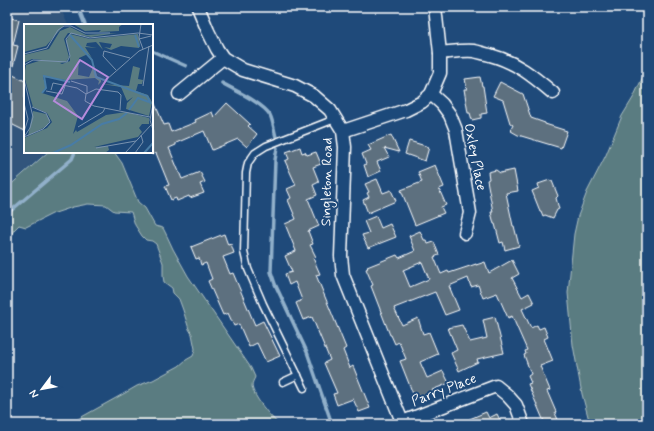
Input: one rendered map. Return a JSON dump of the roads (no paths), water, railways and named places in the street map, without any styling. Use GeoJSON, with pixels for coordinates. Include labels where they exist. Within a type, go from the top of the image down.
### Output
{"type":"FeatureCollection","features":[{"type":"Feature","properties":{"kind":"street","name":"Singleton Road"},"geometry":{"type":"LineString","coordinates":[[198,7],[214,43],[223,58],[243,70],[295,86],[314,96],[330,110],[343,131],[345,147],[341,256],[343,275],[403,423]]}},
{"type":"Feature","properties":{"kind":"street"},"geometry":{"type":"LineString","coordinates":[[343,131],[406,110],[422,102],[432,94],[440,73],[440,53],[434,7]]}},
{"type":"Feature","properties":{"kind":"street"},"geometry":{"type":"LineString","coordinates":[[440,53],[476,51],[494,56],[516,65],[534,77],[553,93]]}},
{"type":"Feature","properties":{"kind":"street"},"geometry":{"type":"LineString","coordinates":[[180,94],[223,58]]}},
{"type":"Feature","properties":{"kind":"street","name":"Oxley Place"},"geometry":{"type":"LineString","coordinates":[[432,94],[450,114],[456,130],[470,213],[465,233]]}},
{"type":"Feature","properties":{"kind":"street","name":"Parry Place"},"geometry":{"type":"LineString","coordinates":[[403,423],[496,386],[516,405],[523,424]]}},
{"type":"Feature","properties":{"kind":"lane"},"geometry":{"type":"LineString","coordinates":[[304,388],[263,304],[248,269],[244,252],[247,168],[248,163],[255,153],[266,146],[335,119]]}},
{"type":"Feature","properties":{"kind":"lane"},"geometry":{"type":"LineString","coordinates":[[283,382],[298,375]]}},
{"type":"Feature","properties":{"kind":"waterway"},"geometry":{"type":"LineString","coordinates":[[78,7],[85,24]]}},
{"type":"Feature","properties":{"kind":"waterway"},"geometry":{"type":"LineString","coordinates":[[153,51],[186,66]]}},
{"type":"Feature","properties":{"kind":"waterway"},"geometry":{"type":"LineString","coordinates":[[222,83],[255,101],[266,110],[271,117],[276,137]]}},
{"type":"Feature","properties":{"kind":"waterway"},"geometry":{"type":"LineString","coordinates":[[277,148],[275,160],[271,272],[275,284],[307,352],[332,424]]}},
{"type":"Feature","properties":{"kind":"waterway"},"geometry":{"type":"LineString","coordinates":[[7,214],[72,159],[75,153]]}}]}
